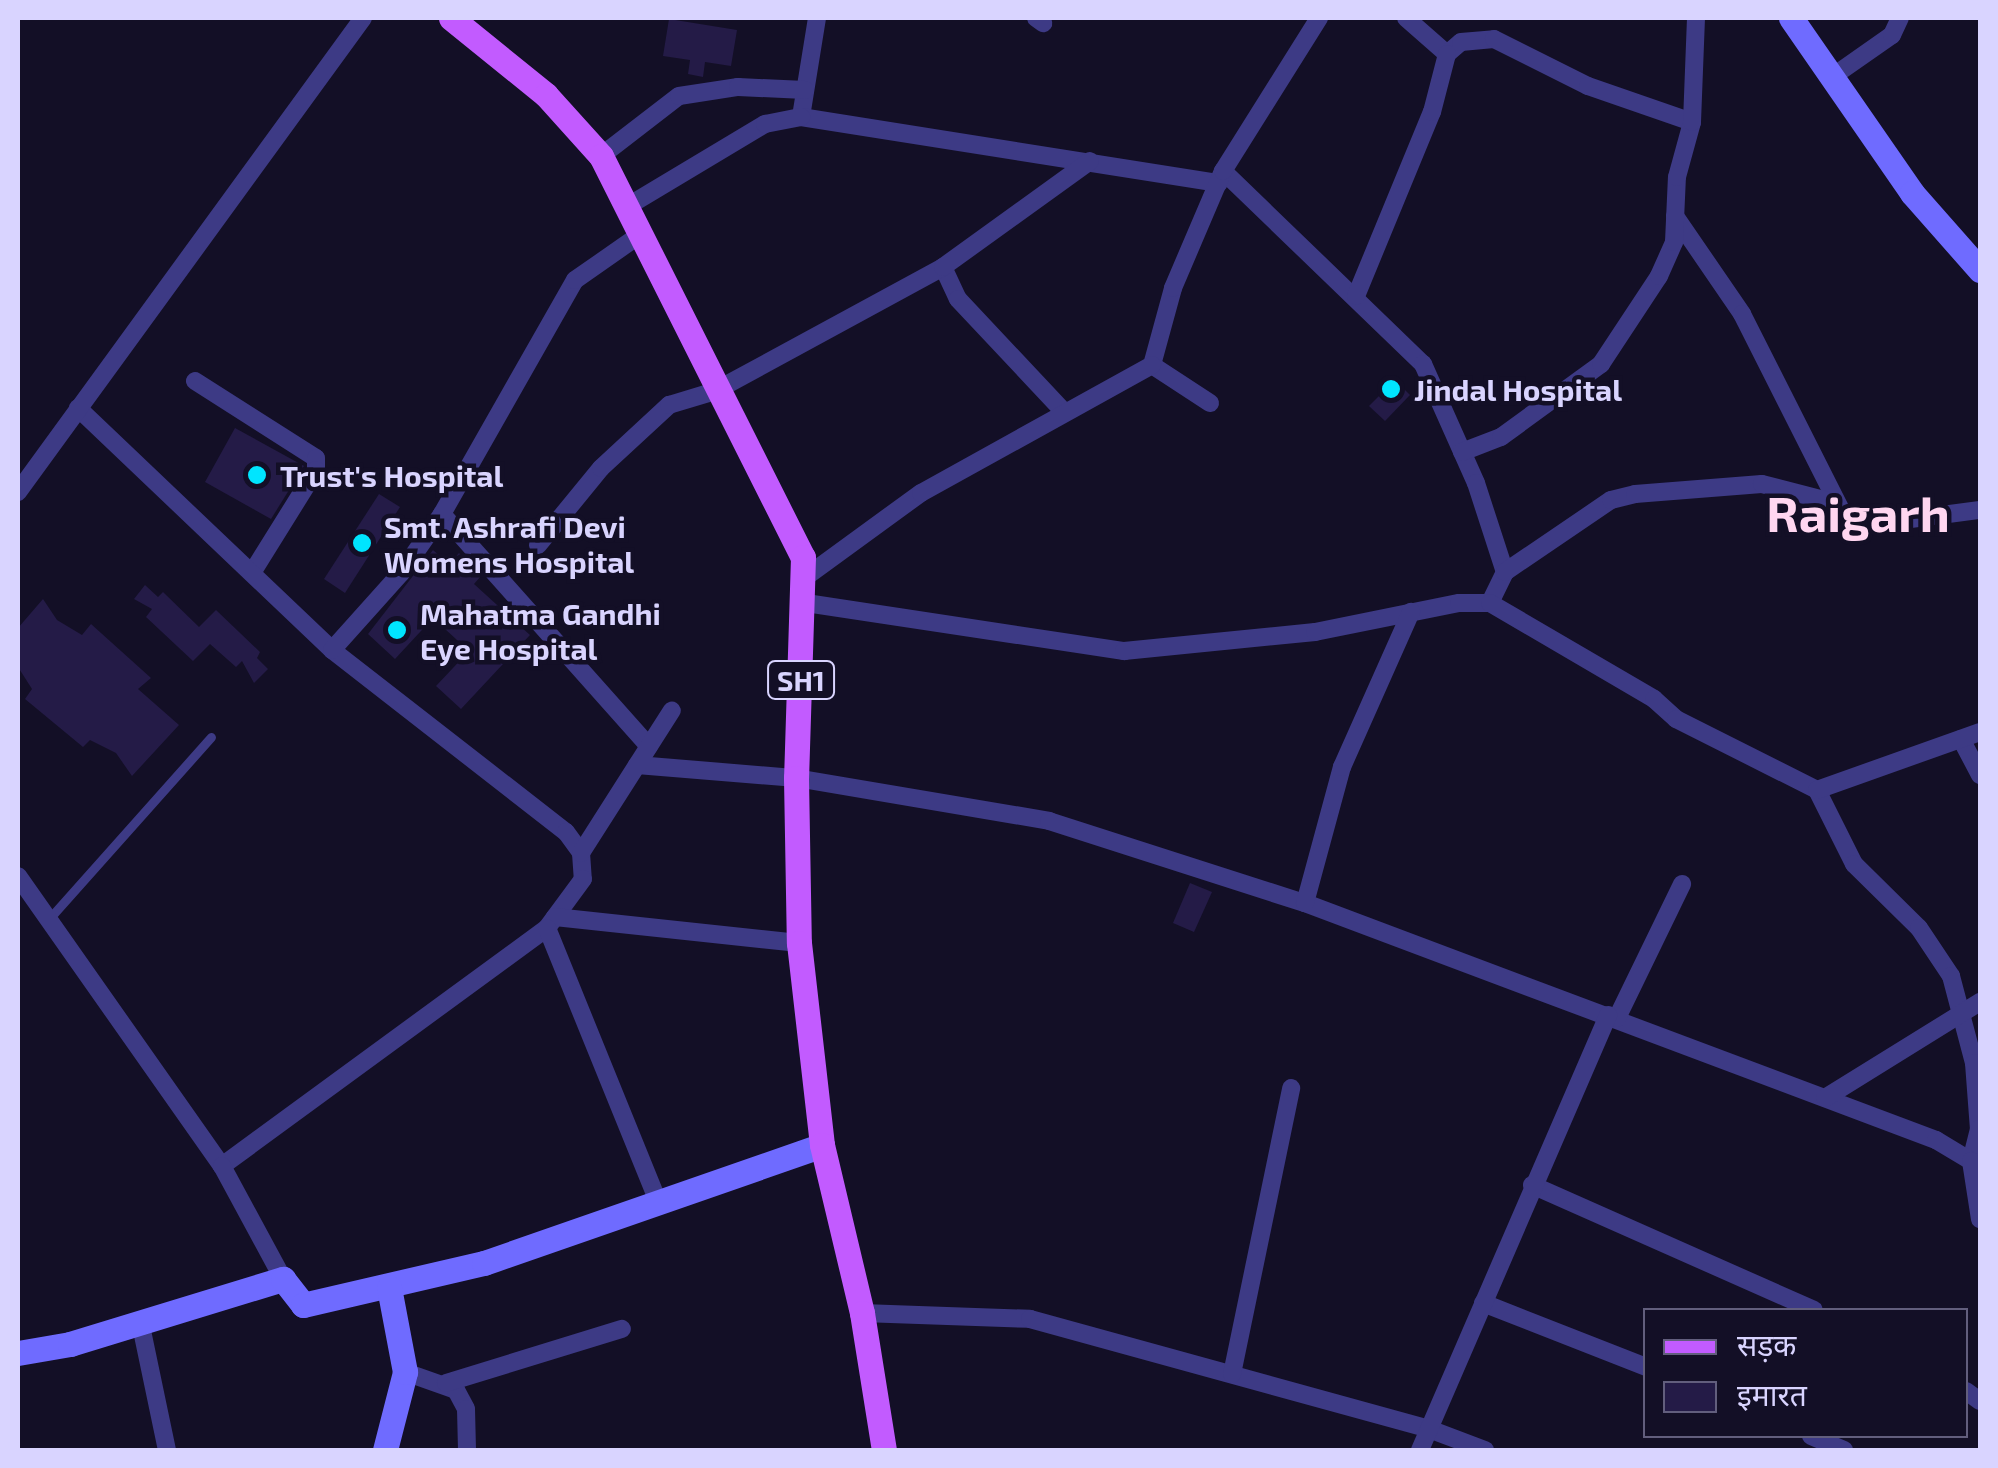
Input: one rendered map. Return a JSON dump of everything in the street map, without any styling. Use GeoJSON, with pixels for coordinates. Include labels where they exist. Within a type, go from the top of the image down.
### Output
{"type":"FeatureCollection","features":[{"type":"Feature","properties":{"kind":"main road","name":"SH1"},"geometry":{"type":"LineString","coordinates":[[451,18],[546,94],[601,156],[715,391],[791,530],[807,576],[796,778],[799,943],[822,1144],[862,1313],[884,1450]]}},
{"type":"Feature","properties":{"kind":"street"},"geometry":{"type":"LineString","coordinates":[[18,492],[363,18]]}},
{"type":"Feature","properties":{"kind":"street"},"geometry":{"type":"LineString","coordinates":[[802,116],[817,18]]}},
{"type":"Feature","properties":{"kind":"street"},"geometry":{"type":"LineString","coordinates":[[1406,18],[1447,54]]}},
{"type":"Feature","properties":{"kind":"street"},"geometry":{"type":"LineString","coordinates":[[1462,452],[1501,437],[1601,364],[1659,276],[1674,242],[1674,216],[1692,122],[1696,18]]}},
{"type":"Feature","properties":{"kind":"street"},"geometry":{"type":"LineString","coordinates":[[1791,18],[1912,193],[1980,270]]}},
{"type":"Feature","properties":{"kind":"street"},"geometry":{"type":"LineString","coordinates":[[1832,77],[1892,36],[1900,18]]}},
{"type":"Feature","properties":{"kind":"street"},"geometry":{"type":"LineString","coordinates":[[807,576],[921,493],[1152,365],[1174,288],[1221,177],[1312,19]]}},
{"type":"Feature","properties":{"kind":"street"},"geometry":{"type":"LineString","coordinates":[[1356,296],[1432,112],[1447,54],[1461,42],[1494,40],[1588,86],[1692,122]]}},
{"type":"Feature","properties":{"kind":"street"},"geometry":{"type":"LineString","coordinates":[[601,156],[679,96],[738,86],[805,90]]}},
{"type":"Feature","properties":{"kind":"street"},"geometry":{"type":"LineString","coordinates":[[628,206],[765,124],[802,116],[1090,162],[1221,177],[1356,296],[1422,364],[1462,452],[1506,572]]}},
{"type":"Feature","properties":{"kind":"street"},"geometry":{"type":"LineString","coordinates":[[538,545],[646,424],[669,405],[715,391],[943,267],[1090,162]]}},
{"type":"Feature","properties":{"kind":"street"},"geometry":{"type":"LineString","coordinates":[[1674,216],[1742,314],[1832,502],[1858,526],[1980,510]]}},
{"type":"Feature","properties":{"kind":"street"},"geometry":{"type":"LineString","coordinates":[[332,650],[400,574],[442,514],[575,280],[641,234]]}},
{"type":"Feature","properties":{"kind":"street"},"geometry":{"type":"LineString","coordinates":[[943,267],[958,299],[1063,411]]}},
{"type":"Feature","properties":{"kind":"street"},"geometry":{"type":"LineString","coordinates":[[1152,365],[1210,403]]}},
{"type":"Feature","properties":{"kind":"street"},"geometry":{"type":"LineString","coordinates":[[195,381],[316,458],[316,470],[252,574]]}},
{"type":"Feature","properties":{"kind":"street"},"geometry":{"type":"LineString","coordinates":[[78,408],[332,650],[566,832],[581,853],[583,879],[551,923],[222,1166]]}},
{"type":"Feature","properties":{"kind":"street"},"geometry":{"type":"LineString","coordinates":[[1490,603],[1506,572],[1623,497],[1762,484],[1832,502]]}},
{"type":"Feature","properties":{"kind":"street"},"geometry":{"type":"LineString","coordinates":[[442,514],[649,746]]}},
{"type":"Feature","properties":{"kind":"street"},"geometry":{"type":"LineString","coordinates":[[806,603],[1124,651],[1315,632],[1411,612],[1490,603],[1654,699],[1676,719],[1817,790],[1854,864],[1919,928],[1951,976],[1964,1013],[1978,1128],[1971,1161],[1980,1219]]}},
{"type":"Feature","properties":{"kind":"street"},"geometry":{"type":"LineString","coordinates":[[1305,903],[1342,766],[1411,612]]}},
{"type":"Feature","properties":{"kind":"street"},"geometry":{"type":"LineString","coordinates":[[581,853],[672,710]]}},
{"type":"Feature","properties":{"kind":"street"},"geometry":{"type":"LineString","coordinates":[[1817,790],[1980,732]]}},
{"type":"Feature","properties":{"kind":"street"},"geometry":{"type":"LineString","coordinates":[[1961,739],[1980,775]]}},
{"type":"Feature","properties":{"kind":"street"},"geometry":{"type":"LineString","coordinates":[[637,765],[796,778],[1049,821],[1305,903],[1936,1140],[1971,1161]]}},
{"type":"Feature","properties":{"kind":"street"},"geometry":{"type":"LineString","coordinates":[[18,876],[222,1166],[283,1279],[304,1306],[389,1287],[658,1204],[822,1144]]}},
{"type":"Feature","properties":{"kind":"street"},"geometry":{"type":"LineString","coordinates":[[1420,1450],[1532,1184],[1682,884]]}},
{"type":"Feature","properties":{"kind":"street"},"geometry":{"type":"LineString","coordinates":[[551,923],[799,943]]}},
{"type":"Feature","properties":{"kind":"street"},"geometry":{"type":"LineString","coordinates":[[551,923],[658,1204]]}},
{"type":"Feature","properties":{"kind":"street"},"geometry":{"type":"LineString","coordinates":[[1825,1098],[1980,1002]]}},
{"type":"Feature","properties":{"kind":"street"},"geometry":{"type":"LineString","coordinates":[[1232,1374],[1290,1088]]}},
{"type":"Feature","properties":{"kind":"street"},"geometry":{"type":"LineString","coordinates":[[1532,1184],[1810,1308]]}},
{"type":"Feature","properties":{"kind":"street"},"geometry":{"type":"LineString","coordinates":[[18,1352],[283,1279]]}},
{"type":"Feature","properties":{"kind":"street"},"geometry":{"type":"LineString","coordinates":[[386,1450],[405,1372],[389,1287]]}},
{"type":"Feature","properties":{"kind":"street"},"geometry":{"type":"LineString","coordinates":[[1483,1303],[1643,1365]]}},
{"type":"Feature","properties":{"kind":"street"},"geometry":{"type":"LineString","coordinates":[[862,1313],[1030,1318],[1430,1429],[1484,1450]]}},
{"type":"Feature","properties":{"kind":"street"},"geometry":{"type":"LineString","coordinates":[[140,1321],[167,1450]]}},
{"type":"Feature","properties":{"kind":"street"},"geometry":{"type":"LineString","coordinates":[[405,1372],[446,1384],[622,1330]]}},
{"type":"Feature","properties":{"kind":"street"},"geometry":{"type":"LineString","coordinates":[[446,1384],[466,1409],[467,1450]]}},
{"type":"Feature","properties":{"kind":"street"},"geometry":{"type":"LineString","coordinates":[[1817,1438],[1844,1450]]}},
{"type":"Feature","properties":{"kind":"lane"},"geometry":{"type":"LineString","coordinates":[[48,920],[133,817],[212,737]]}},
{"type":"Feature","properties":{"kind":"building"},"geometry":{"type":"Polygon","coordinates":[[[669,19],[737,30],[731,66],[705,62],[703,77],[688,74],[690,60],[663,56],[669,19]]]}},
{"type":"Feature","properties":{"kind":"building"},"geometry":{"type":"Polygon","coordinates":[[[1395,380],[1410,395],[1385,421],[1369,406],[1395,380]]]}},
{"type":"Feature","properties":{"kind":"building","name":"Trust's Hospital"},"geometry":{"type":"Polygon","coordinates":[[[235,428],[304,466],[271,519],[205,482],[235,428]]]}},
{"type":"Feature","properties":{"kind":"building","name":"Smt. Ashrafi Devi Womens Hospital"},"geometry":{"type":"Polygon","coordinates":[[[379,494],[400,507],[345,593],[324,579],[379,494]]]}},
{"type":"Feature","properties":{"kind":"building","name":"Mahatma Gandhi Eye Hospital"},"geometry":{"type":"Polygon","coordinates":[[[433,550],[449,564],[459,553],[481,576],[474,584],[530,635],[461,709],[436,686],[469,651],[433,618],[395,659],[368,634],[433,550]]]}},
{"type":"Feature","properties":{"kind":"building"},"geometry":{"type":"Polygon","coordinates":[[[145,585],[158,597],[163,592],[199,627],[216,610],[260,652],[257,658],[268,669],[254,683],[242,661],[236,667],[210,644],[193,661],[146,617],[152,609],[134,599],[145,585]]]}},
{"type":"Feature","properties":{"kind":"building"},"geometry":{"type":"Polygon","coordinates":[[[43,599],[57,620],[82,635],[91,624],[151,678],[138,689],[179,725],[132,776],[116,753],[90,740],[83,747],[25,699],[32,689],[18,667],[18,628],[43,599]]]}},
{"type":"Feature","properties":{"kind":"building"},"geometry":{"type":"Polygon","coordinates":[[[1190,883],[1212,892],[1194,932],[1173,923],[1190,883]]]}},
{"type":"Feature","properties":{"kind":"place","name":"Jindal Hospital"},"geometry":{"type":"Point","coordinates":[1391,389]}},
{"type":"Feature","properties":{"kind":"place","name":"Trust's Hospital"},"geometry":{"type":"Point","coordinates":[257,475]}},
{"type":"Feature","properties":{"kind":"place","name":"Smt. Ashrafi Devi Womens Hospital"},"geometry":{"type":"Point","coordinates":[362,543]}},
{"type":"Feature","properties":{"kind":"place","name":"Mahatma Gandhi Eye Hospital"},"geometry":{"type":"Point","coordinates":[397,630]}},
{"type":"Feature","properties":{"kind":"district","name":"Raigarh"},"geometry":{"type":"Point","coordinates":[1858,513]}}]}
